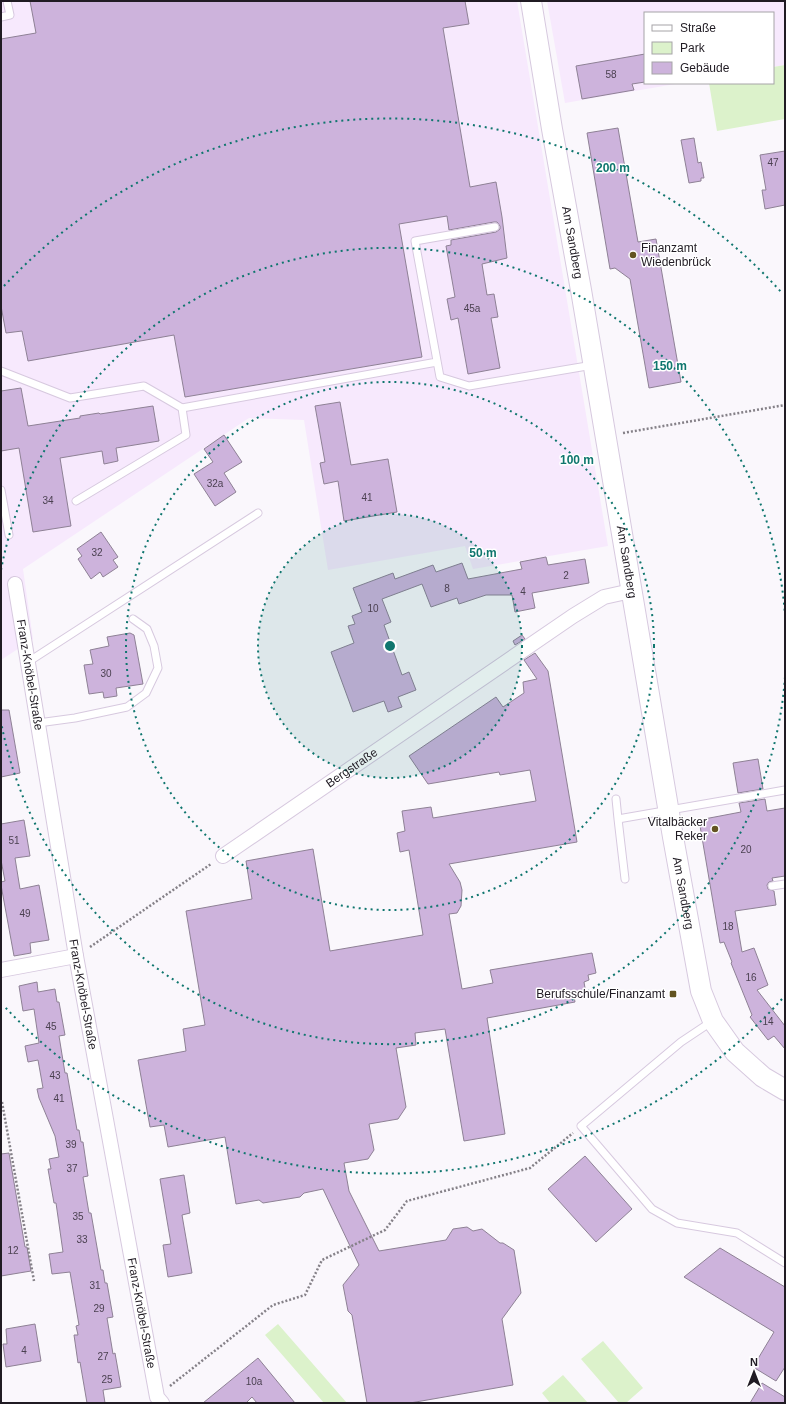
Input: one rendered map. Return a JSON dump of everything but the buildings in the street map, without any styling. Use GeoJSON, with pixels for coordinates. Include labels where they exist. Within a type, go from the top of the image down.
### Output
{"type":"FeatureCollection","features":[{"type":"Feature","properties":{"kind":"main road","name":"Am Sandberg"},"geometry":{"type":"LineString","coordinates":[[531,1],[689,927],[702,991],[713,1022],[735,1052],[763,1077],[785,1090]]}},
{"type":"Feature","properties":{"kind":"street","name":"Franz-Knöbel-Straße"},"geometry":{"type":"LineString","coordinates":[[15,584],[76,956],[155,1401]]}},
{"type":"Feature","properties":{"kind":"street","name":"Bergstraße"},"geometry":{"type":"LineString","coordinates":[[223,856],[573,616],[604,597],[631,591]]}},
{"type":"Feature","properties":{"kind":"street"},"geometry":{"type":"LineString","coordinates":[[1,970],[76,956]]}},
{"type":"Feature","properties":{"kind":"lane"},"geometry":{"type":"LineString","coordinates":[[1,17],[10,15],[7,1]]}},
{"type":"Feature","properties":{"kind":"lane"},"geometry":{"type":"LineString","coordinates":[[495,227],[415,241],[440,377],[469,386],[593,365]]}},
{"type":"Feature","properties":{"kind":"lane"},"geometry":{"type":"LineString","coordinates":[[1,371],[70,398],[144,386],[182,408],[437,362]]}},
{"type":"Feature","properties":{"kind":"lane"},"geometry":{"type":"LineString","coordinates":[[76,501],[186,435],[182,408]]}},
{"type":"Feature","properties":{"kind":"lane"},"geometry":{"type":"LineString","coordinates":[[1,490],[9,535]]}},
{"type":"Feature","properties":{"kind":"lane"},"geometry":{"type":"LineString","coordinates":[[28,662],[258,513]]}},
{"type":"Feature","properties":{"kind":"lane"},"geometry":{"type":"LineString","coordinates":[[38,723],[75,718],[127,707],[146,693],[158,668],[156,653],[147,629],[133,619]]}},
{"type":"Feature","properties":{"kind":"lane"},"geometry":{"type":"LineString","coordinates":[[618,819],[785,790]]}},
{"type":"Feature","properties":{"kind":"lane"},"geometry":{"type":"LineString","coordinates":[[616,799],[626,879]]}},
{"type":"Feature","properties":{"kind":"lane"},"geometry":{"type":"LineString","coordinates":[[772,886],[785,884]]}},
{"type":"Feature","properties":{"kind":"lane"},"geometry":{"type":"LineString","coordinates":[[713,1022],[682,1042],[581,1126],[652,1209],[677,1223],[738,1233],[785,1263]]}},
{"type":"Feature","properties":{"kind":"path"},"geometry":{"type":"LineString","coordinates":[[605,437],[785,405]]}},
{"type":"Feature","properties":{"kind":"path"},"geometry":{"type":"LineString","coordinates":[[76,956],[223,856]]}},
{"type":"Feature","properties":{"kind":"path"},"geometry":{"type":"LineString","coordinates":[[2,1102],[34,1281]]}},
{"type":"Feature","properties":{"kind":"path"},"geometry":{"type":"LineString","coordinates":[[155,1401],[273,1305],[305,1295],[322,1260],[385,1230],[407,1200],[530,1168],[581,1126]]}},
{"type":"Feature","properties":{"kind":"shaded area"},"geometry":{"type":"Polygon","coordinates":[[[1,1],[517,1],[608,546],[473,569],[465,546],[328,570],[304,420],[249,418],[23,569],[33,639],[1,660],[1,1]]]}},
{"type":"Feature","properties":{"kind":"shaded area"},"geometry":{"type":"Polygon","coordinates":[[[547,1],[785,1],[785,65],[774,67],[774,12],[644,12],[644,84],[675,84],[565,103],[547,1]]]}},
{"type":"Feature","properties":{"kind":"green space"},"geometry":{"type":"Polygon","coordinates":[[[785,65],[785,119],[717,131],[709,84],[774,84],[774,67],[785,65]]]}},
{"type":"Feature","properties":{"kind":"green space"},"geometry":{"type":"Polygon","coordinates":[[[278,1324],[347,1403],[324,1403],[265,1335],[278,1324]]]}},
{"type":"Feature","properties":{"kind":"green space"},"geometry":{"type":"Polygon","coordinates":[[[603,1341],[643,1388],[626,1403],[619,1403],[581,1359],[603,1341]]]}},
{"type":"Feature","properties":{"kind":"green space"},"geometry":{"type":"Polygon","coordinates":[[[563,1375],[588,1403],[550,1403],[542,1393],[563,1375]]]}},
{"type":"Feature","properties":{"kind":"place","name":"Finanzamt Wiedenbrück"},"geometry":{"type":"Point","coordinates":[633,255]}},
{"type":"Feature","properties":{"kind":"place","name":"Vitalbäcker Reker"},"geometry":{"type":"Point","coordinates":[715,829]}},
{"type":"Feature","properties":{"kind":"place","name":"Berufsschule/Finanzamt"},"geometry":{"type":"Point","coordinates":[673,994]}}]}
